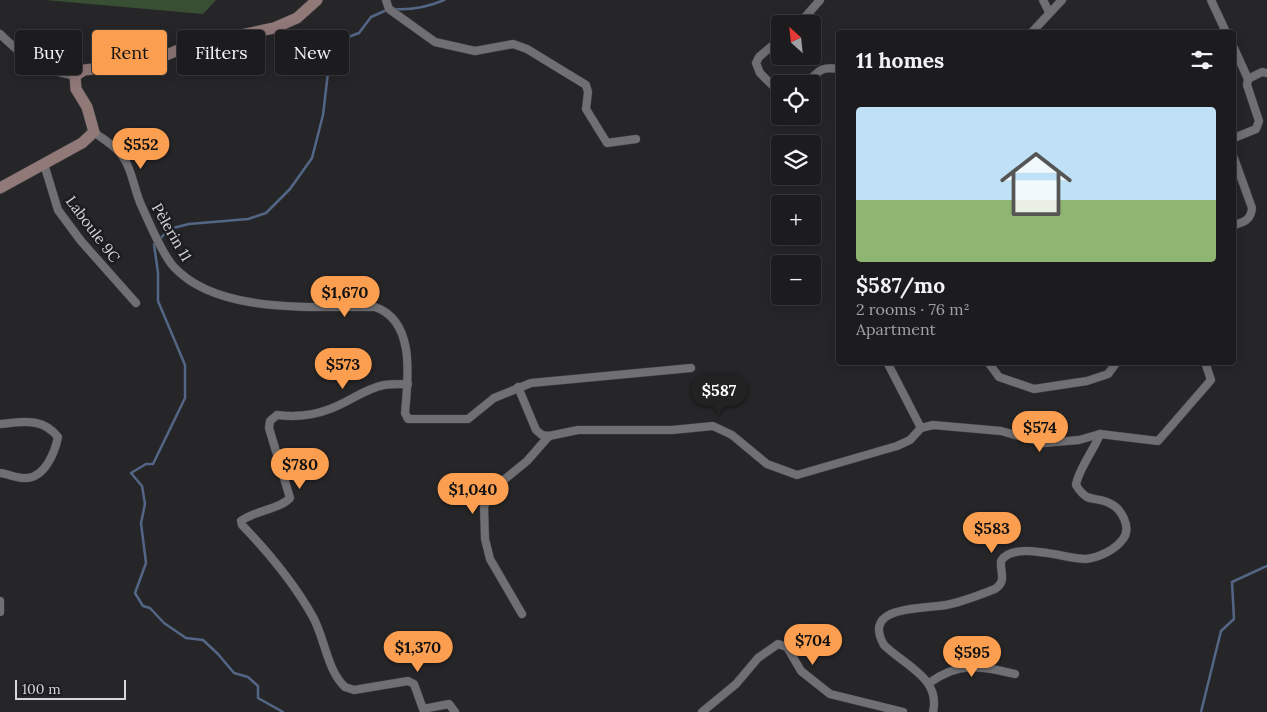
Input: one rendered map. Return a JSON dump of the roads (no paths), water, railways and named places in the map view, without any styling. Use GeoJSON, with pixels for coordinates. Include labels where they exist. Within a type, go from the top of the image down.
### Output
{"type":"FeatureCollection","features":[{"type":"Feature","properties":{"kind":"main road"},"geometry":{"type":"LineString","coordinates":[[0,188],[82,143],[94,132],[87,107],[76,89],[75,76],[84,70],[147,63],[188,46],[274,28],[297,18],[317,0]]}},
{"type":"Feature","properties":{"kind":"street"},"geometry":{"type":"LineString","coordinates":[[386,0],[389,9],[435,42],[475,51],[513,44],[527,49],[586,86],[588,92],[586,109],[607,143],[636,139]]}},
{"type":"Feature","properties":{"kind":"street"},"geometry":{"type":"LineString","coordinates":[[807,15],[820,0]]}},
{"type":"Feature","properties":{"kind":"street"},"geometry":{"type":"LineString","coordinates":[[1043,0],[1049,12]]}},
{"type":"Feature","properties":{"kind":"street"},"geometry":{"type":"LineString","coordinates":[[1034,30],[1062,0]]}},
{"type":"Feature","properties":{"kind":"street"},"geometry":{"type":"LineString","coordinates":[[1211,0],[1225,30]]}},
{"type":"Feature","properties":{"kind":"street"},"geometry":{"type":"LineString","coordinates":[[0,34],[30,61],[51,71],[75,76]]}},
{"type":"Feature","properties":{"kind":"street"},"geometry":{"type":"LineString","coordinates":[[771,46],[759,56],[756,63],[760,73],[771,84]]}},
{"type":"Feature","properties":{"kind":"street"},"geometry":{"type":"LineString","coordinates":[[1236,52],[1248,79],[1247,85],[1259,121],[1256,129],[1236,137]]}},
{"type":"Feature","properties":{"kind":"street"},"geometry":{"type":"LineString","coordinates":[[814,75],[825,67],[836,69]]}},
{"type":"Feature","properties":{"kind":"street"},"geometry":{"type":"LineString","coordinates":[[1248,79],[1262,72],[1267,73]]}},
{"type":"Feature","properties":{"kind":"street","name":"Pèlerin 11"},"geometry":{"type":"LineString","coordinates":[[94,132],[122,156],[128,165],[140,204],[162,247],[172,266],[186,278],[206,289],[243,301],[290,306],[375,307],[386,311],[401,331],[407,355],[408,384],[405,413],[408,419],[468,419],[494,398],[518,387]]}},
{"type":"Feature","properties":{"kind":"street","name":"Laboule 9C"},"geometry":{"type":"LineString","coordinates":[[44,164],[58,210],[81,241],[136,303]]}},
{"type":"Feature","properties":{"kind":"street"},"geometry":{"type":"LineString","coordinates":[[1236,164],[1252,208],[1251,216],[1246,221],[1236,224]]}},
{"type":"Feature","properties":{"kind":"street"},"geometry":{"type":"LineString","coordinates":[[1236,219],[1246,221]]}},
{"type":"Feature","properties":{"kind":"street"},"geometry":{"type":"LineString","coordinates":[[889,365],[921,428]]}},
{"type":"Feature","properties":{"kind":"street"},"geometry":{"type":"LineString","coordinates":[[990,365],[999,377],[1034,389],[1087,381],[1108,374],[1115,365]]}},
{"type":"Feature","properties":{"kind":"street"},"geometry":{"type":"LineString","coordinates":[[691,368],[547,380],[518,387],[536,430],[549,436],[578,430],[639,431],[713,426],[732,435],[767,464],[797,476],[897,446],[910,440],[921,428],[933,425],[1001,431],[1044,443],[1079,440],[1100,434],[1158,441],[1212,380],[1206,365]]}},
{"type":"Feature","properties":{"kind":"street"},"geometry":{"type":"LineString","coordinates":[[408,384],[384,385],[359,394],[328,410],[313,414],[297,417],[277,415],[270,422],[269,428],[290,498],[286,502],[265,509],[241,521],[242,525],[263,546],[293,584],[314,618],[334,669],[345,687],[354,690],[408,682],[414,684],[423,710],[449,704],[455,712]]}},
{"type":"Feature","properties":{"kind":"street"},"geometry":{"type":"LineString","coordinates":[[0,424],[36,421],[51,428],[58,437],[56,451],[40,473],[27,478],[0,473]]}},
{"type":"Feature","properties":{"kind":"street"},"geometry":{"type":"LineString","coordinates":[[933,712],[933,692],[929,683],[893,653],[880,636],[878,627],[889,614],[899,610],[948,605],[995,589],[1001,584],[1003,579],[1001,560],[1007,554],[1034,550],[1086,559],[1106,552],[1122,541],[1127,527],[1120,512],[1107,502],[1088,498],[1076,485],[1077,479],[1094,450],[1100,434]]}},
{"type":"Feature","properties":{"kind":"street"},"geometry":{"type":"LineString","coordinates":[[522,614],[490,558],[484,539],[484,506],[500,483],[527,461],[549,436]]}},
{"type":"Feature","properties":{"kind":"street"},"geometry":{"type":"LineString","coordinates":[[0,601],[0,612]]}},
{"type":"Feature","properties":{"kind":"street"},"geometry":{"type":"LineString","coordinates":[[702,712],[736,684],[746,670],[769,649],[782,644],[787,647],[802,671],[830,694],[903,712]]}},
{"type":"Feature","properties":{"kind":"street"},"geometry":{"type":"LineString","coordinates":[[929,683],[944,672],[959,667],[980,666],[1015,674]]}},
{"type":"Feature","properties":{"kind":"waterway"},"geometry":{"type":"LineString","coordinates":[[394,9],[419,8],[444,0]]}},
{"type":"Feature","properties":{"kind":"waterway"},"geometry":{"type":"LineString","coordinates":[[160,239],[169,229],[189,224],[248,219],[266,213],[290,189],[312,158],[323,115],[330,55],[340,40],[359,33],[371,17],[389,9]]}},
{"type":"Feature","properties":{"kind":"waterway"},"geometry":{"type":"LineString","coordinates":[[156,243],[154,244],[158,273],[158,301],[185,365],[185,398],[153,464],[146,464],[131,473],[142,486],[145,504],[141,523],[146,563],[135,593],[143,606],[150,608],[164,623],[186,638],[203,640],[234,673],[248,677],[258,686],[258,698],[283,712]]}},
{"type":"Feature","properties":{"kind":"waterway"},"geometry":{"type":"LineString","coordinates":[[1201,712],[1221,631],[1234,619],[1232,582],[1267,566]]}}]}
